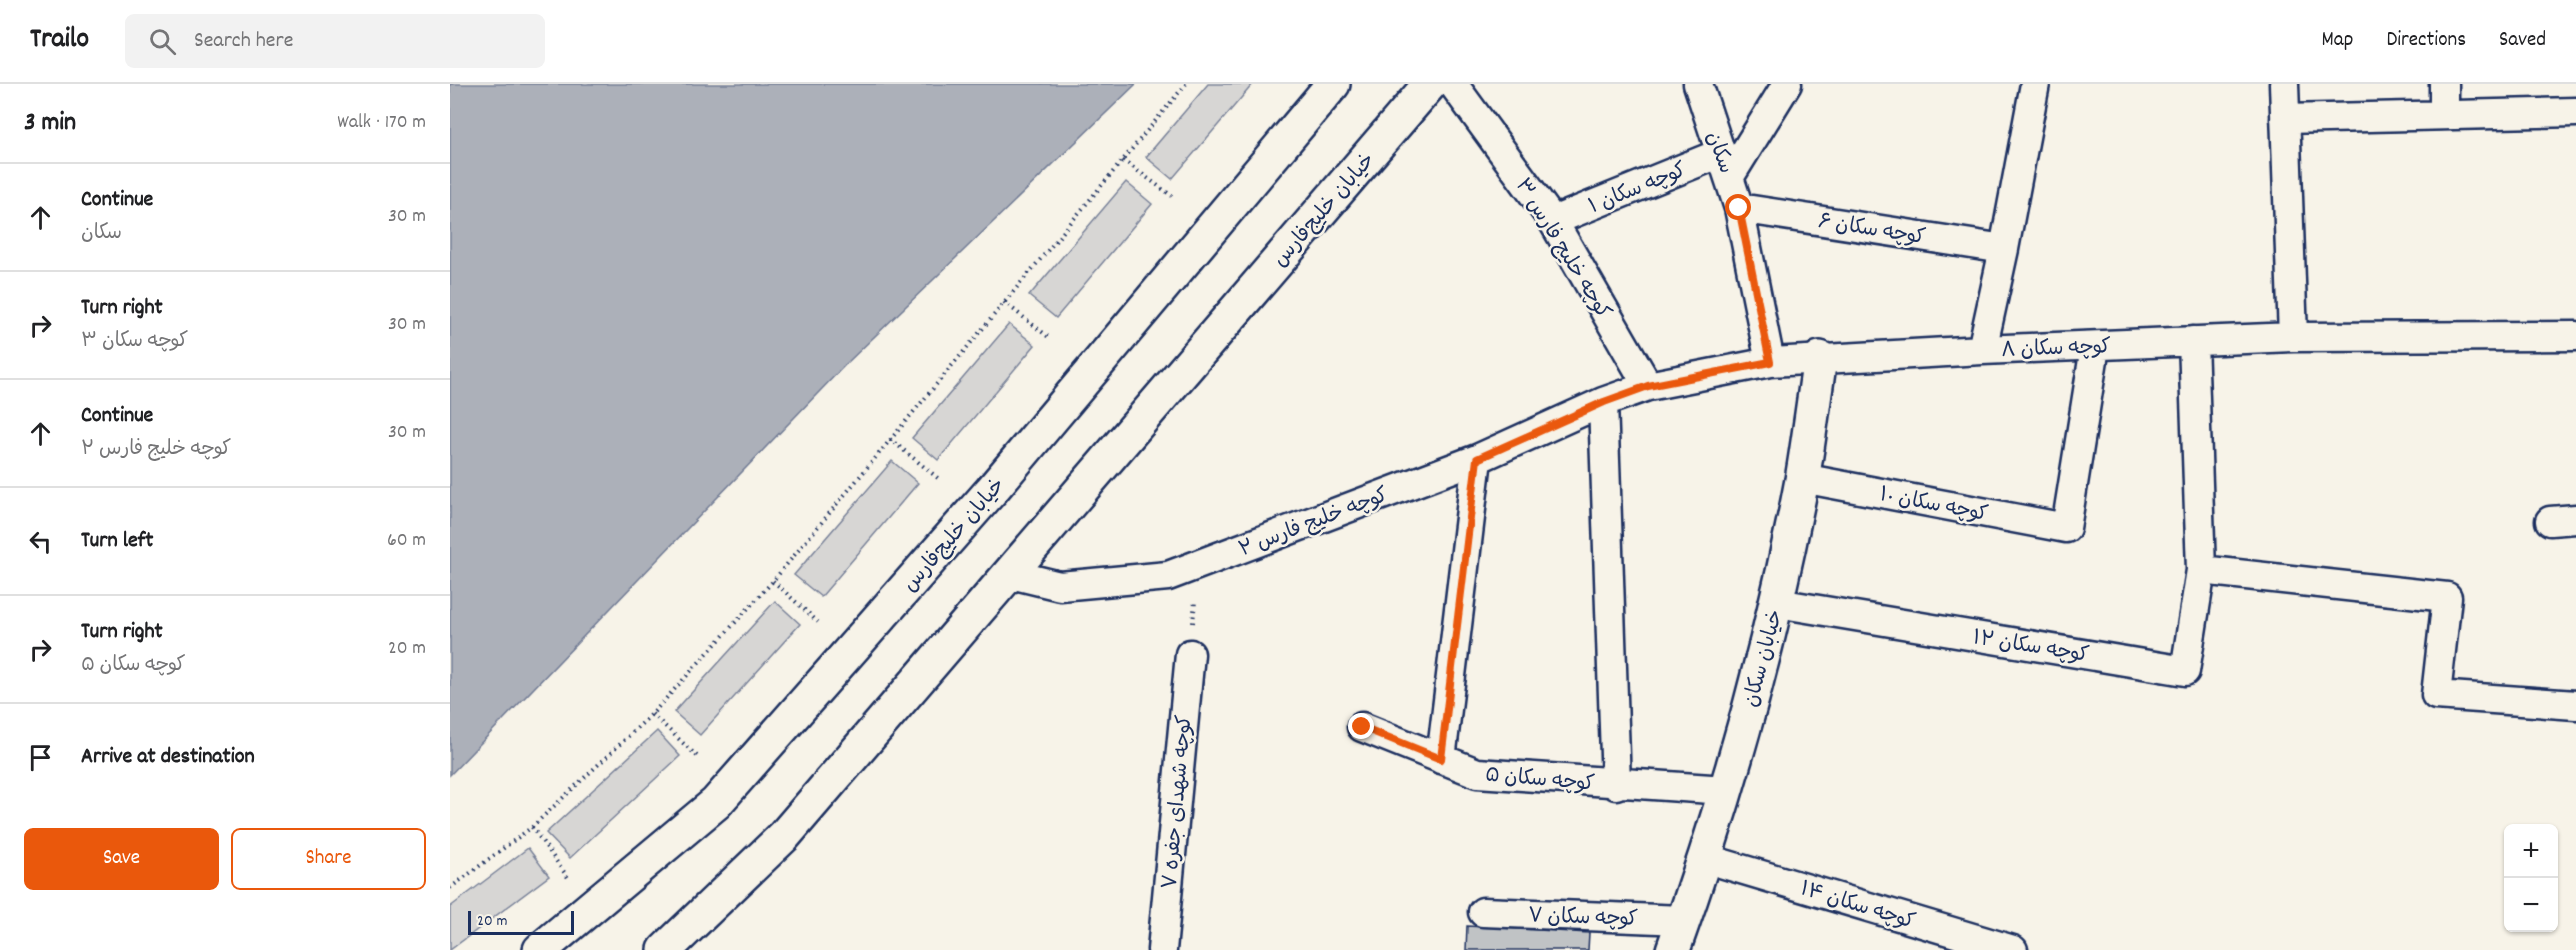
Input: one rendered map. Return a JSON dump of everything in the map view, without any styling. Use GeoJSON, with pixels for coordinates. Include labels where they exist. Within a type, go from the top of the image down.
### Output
{"type":"FeatureCollection","features":[{"type":"Feature","properties":{"kind":"main road","name":"خیابان خلیج‌فارس"},"geometry":{"type":"LineString","coordinates":[[540,950],[716,803],[991,491],[1333,84]]}},
{"type":"Feature","properties":{"kind":"main road","name":"خیابان خلیج‌فارس"},"geometry":{"type":"LineString","coordinates":[[665,950],[784,836],[1430,84]]}},
{"type":"Feature","properties":{"kind":"main road","name":"خیابان سکان"},"geometry":{"type":"LineString","coordinates":[[1678,935],[1726,790],[1776,603],[1802,478],[1820,358]]}},
{"type":"Feature","properties":{"kind":"street","name":"کوچه خلیج فارس ۳"},"geometry":{"type":"LineString","coordinates":[[1453,84],[1553,221],[1648,386]]}},
{"type":"Feature","properties":{"kind":"street","name":"سکان"},"geometry":{"type":"LineString","coordinates":[[1698,84],[1739,208],[1770,362]]}},
{"type":"Feature","properties":{"kind":"street"},"geometry":{"type":"LineString","coordinates":[[1726,165],[1787,84]]}},
{"type":"Feature","properties":{"kind":"street"},"geometry":{"type":"LineString","coordinates":[[1982,350],[2004,249],[2035,84]]}},
{"type":"Feature","properties":{"kind":"street"},"geometry":{"type":"LineString","coordinates":[[2284,84],[2292,337]]}},
{"type":"Feature","properties":{"kind":"street"},"geometry":{"type":"LineString","coordinates":[[2444,84],[2444,115]]}},
{"type":"Feature","properties":{"kind":"street"},"geometry":{"type":"LineString","coordinates":[[2285,119],[2576,112]]}},
{"type":"Feature","properties":{"kind":"street","name":"کوچه سکان ۱"},"geometry":{"type":"LineString","coordinates":[[1553,221],[1726,165]]}},
{"type":"Feature","properties":{"kind":"street","name":"کوچه سکان ۶"},"geometry":{"type":"LineString","coordinates":[[1739,208],[2004,249]]}},
{"type":"Feature","properties":{"kind":"street","name":"کوچه سکان ۸"},"geometry":{"type":"LineString","coordinates":[[1770,362],[1982,350],[2292,337],[2576,336]]}},
{"type":"Feature","properties":{"kind":"street"},"geometry":{"type":"LineString","coordinates":[[2193,341],[2201,570],[2447,597],[2436,695],[2576,705]]}},
{"type":"Feature","properties":{"kind":"street","name":"کوچه سکان ۱۰"},"geometry":{"type":"LineString","coordinates":[[1802,478],[2066,528],[2095,347]]}},
{"type":"Feature","properties":{"kind":"street","name":"کوچه خلیج فارس ۲"},"geometry":{"type":"LineString","coordinates":[[1011,574],[1060,586],[1168,576],[1477,459],[1604,402],[1648,386],[1770,362]]}},
{"type":"Feature","properties":{"kind":"street"},"geometry":{"type":"LineString","coordinates":[[1604,402],[1616,784]]}},
{"type":"Feature","properties":{"kind":"street"},"geometry":{"type":"LineString","coordinates":[[1441,759],[1477,459]]}},
{"type":"Feature","properties":{"kind":"street","name":"کوچه سکان ۱۲"},"geometry":{"type":"LineString","coordinates":[[1776,603],[2186,670],[2201,570]]}},
{"type":"Feature","properties":{"kind":"street","name":"کوچه شهدای جفره ۷"},"geometry":{"type":"LineString","coordinates":[[1162,950],[1190,654]]}},
{"type":"Feature","properties":{"kind":"street","name":"کوچه سکان ۵"},"geometry":{"type":"LineString","coordinates":[[1362,727],[1477,773],[1726,790]]}},
{"type":"Feature","properties":{"kind":"street","name":"کوچه سکان ۱۴"},"geometry":{"type":"LineString","coordinates":[[1704,858],[2013,950]]}},
{"type":"Feature","properties":{"kind":"street","name":"کوچه سکان ۷"},"geometry":{"type":"LineString","coordinates":[[1483,912],[1678,935]]}},
{"type":"Feature","properties":{"kind":"path"},"geometry":{"type":"LineString","coordinates":[[450,888],[532,826],[652,714],[772,581],[1186,84]]}},
{"type":"Feature","properties":{"kind":"path"},"geometry":{"type":"LineString","coordinates":[[1123,160],[1172,196]]}},
{"type":"Feature","properties":{"kind":"path"},"geometry":{"type":"LineString","coordinates":[[1004,302],[1051,339]]}},
{"type":"Feature","properties":{"kind":"path"},"geometry":{"type":"LineString","coordinates":[[891,439],[939,479]]}},
{"type":"Feature","properties":{"kind":"path"},"geometry":{"type":"LineString","coordinates":[[1190,654],[1199,564]]}},
{"type":"Feature","properties":{"kind":"path"},"geometry":{"type":"LineString","coordinates":[[772,581],[818,622]]}},
{"type":"Feature","properties":{"kind":"path"},"geometry":{"type":"LineString","coordinates":[[652,714],[698,757]]}},
{"type":"Feature","properties":{"kind":"path"},"geometry":{"type":"LineString","coordinates":[[532,826],[569,879]]}},
{"type":"Feature","properties":{"kind":"shaded area"},"geometry":{"type":"Polygon","coordinates":[[[450,84],[1136,84],[845,365],[450,775],[450,84]]]}},
{"type":"Feature","properties":{"kind":"shaded area"},"geometry":{"type":"Polygon","coordinates":[[[1208,84],[1253,84],[1172,179],[1146,157],[1208,84]]]}},
{"type":"Feature","properties":{"kind":"shaded area"},"geometry":{"type":"Polygon","coordinates":[[[1126,182],[1152,204],[1056,318],[1029,296],[1126,182]]]}},
{"type":"Feature","properties":{"kind":"shaded area"},"geometry":{"type":"Polygon","coordinates":[[[1009,324],[1035,345],[938,460],[912,438],[1009,324]]]}},
{"type":"Feature","properties":{"kind":"shaded area"},"geometry":{"type":"Polygon","coordinates":[[[892,461],[918,483],[821,597],[794,575],[892,461]]]}},
{"type":"Feature","properties":{"kind":"shaded area"},"geometry":{"type":"Polygon","coordinates":[[[775,601],[800,624],[700,735],[674,712],[775,601]]]}},
{"type":"Feature","properties":{"kind":"shaded area"},"geometry":{"type":"Polygon","coordinates":[[[657,731],[680,756],[570,858],[546,833],[657,731]]]}},
{"type":"Feature","properties":{"kind":"shaded area"},"geometry":{"type":"Polygon","coordinates":[[[528,848],[549,876],[450,950],[450,907],[528,848]]]}},
{"type":"Feature","properties":{"kind":"building"},"geometry":{"type":"Polygon","coordinates":[[[1467,926],[1589,933],[1588,950],[1466,950],[1467,926]]]}},
{"type":"Feature","properties":{"kind":"route"},"geometry":{"type":"LineString","coordinates":[[1362,727],[1441,759],[1477,459],[1604,402],[1648,386],[1770,362],[1739,208]]}}]}
